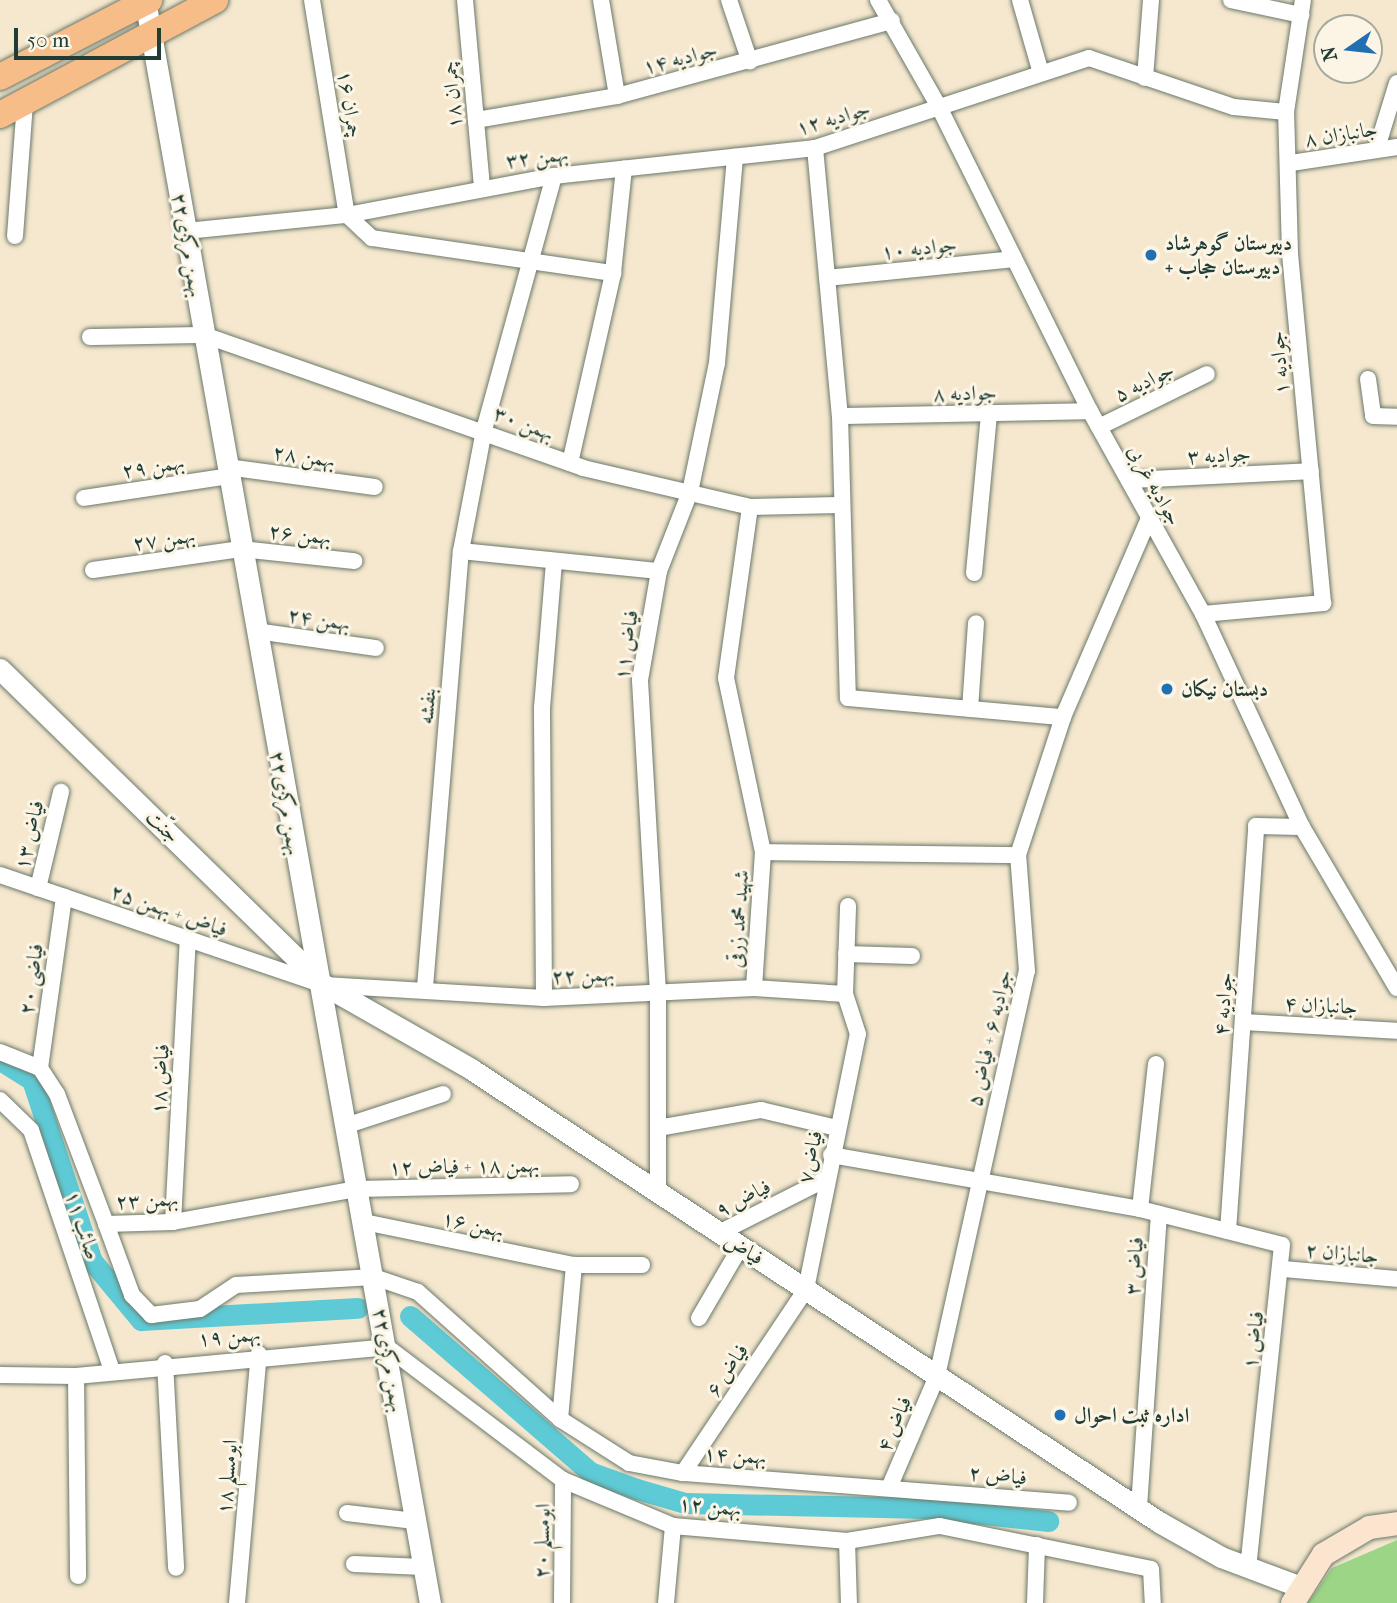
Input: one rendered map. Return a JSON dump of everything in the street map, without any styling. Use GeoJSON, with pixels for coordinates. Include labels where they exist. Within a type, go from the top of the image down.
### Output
{"type":"FeatureCollection","features":[{"type":"Feature","properties":{"kind":"main road"},"geometry":{"type":"LineString","coordinates":[[0,116],[215,0]]}},
{"type":"Feature","properties":{"kind":"main road"},"geometry":{"type":"LineString","coordinates":[[0,77],[147,1]]}},
{"type":"Feature","properties":{"kind":"main road"},"geometry":{"type":"LineString","coordinates":[[1295,1595],[1324,1553],[1369,1527],[1397,1523]]}},
{"type":"Feature","properties":{"kind":"street","name":"چمران ۱۶"},"geometry":{"type":"LineString","coordinates":[[312,0],[347,215]]}},
{"type":"Feature","properties":{"kind":"street","name":"چمران ۱۸"},"geometry":{"type":"LineString","coordinates":[[465,0],[482,186]]}},
{"type":"Feature","properties":{"kind":"street"},"geometry":{"type":"LineString","coordinates":[[601,0],[617,96]]}},
{"type":"Feature","properties":{"kind":"street"},"geometry":{"type":"LineString","coordinates":[[729,0],[750,62]]}},
{"type":"Feature","properties":{"kind":"street","name":"جوادیه غربی"},"geometry":{"type":"LineString","coordinates":[[878,0],[939,107],[1090,411],[1203,614],[1302,827],[1397,988]]}},
{"type":"Feature","properties":{"kind":"street"},"geometry":{"type":"LineString","coordinates":[[1020,0],[1041,74]]}},
{"type":"Feature","properties":{"kind":"street"},"geometry":{"type":"LineString","coordinates":[[1145,78],[1151,0]]}},
{"type":"Feature","properties":{"kind":"street"},"geometry":{"type":"LineString","coordinates":[[1231,0],[1302,8]]}},
{"type":"Feature","properties":{"kind":"street","name":"۲۲بهمن مرکزی"},"geometry":{"type":"LineString","coordinates":[[147,1],[241,549],[324,985],[345,1126],[387,1347],[430,1603]]}},
{"type":"Feature","properties":{"kind":"street","name":"جوادیه ۱"},"geometry":{"type":"LineString","coordinates":[[1203,614],[1323,603],[1290,253],[1291,163],[1286,112],[1302,8]]}},
{"type":"Feature","properties":{"kind":"street","name":"جوادیه ۱۴"},"geometry":{"type":"LineString","coordinates":[[475,120],[617,96],[750,62],[892,21]]}},
{"type":"Feature","properties":{"kind":"street","name":"جوادیه ۱۲"},"geometry":{"type":"LineString","coordinates":[[735,157],[815,148],[1089,58],[1234,107],[1286,112]]}},
{"type":"Feature","properties":{"kind":"street"},"geometry":{"type":"LineString","coordinates":[[1377,148],[1397,83]]}},
{"type":"Feature","properties":{"kind":"street"},"geometry":{"type":"LineString","coordinates":[[15,236],[25,102]]}},
{"type":"Feature","properties":{"kind":"street","name":"جانبازان ۸"},"geometry":{"type":"LineString","coordinates":[[1291,163],[1397,147]]}},
{"type":"Feature","properties":{"kind":"street"},"geometry":{"type":"LineString","coordinates":[[815,148],[840,416],[839,505],[848,698],[1063,717]]}},
{"type":"Feature","properties":{"kind":"street","name":"بهمن ۳۲"},"geometry":{"type":"LineString","coordinates":[[186,230],[347,215],[482,186],[735,157]]}},
{"type":"Feature","properties":{"kind":"street","name":"فیاض ۱۱"},"geometry":{"type":"LineString","coordinates":[[658,1190],[658,993],[640,680],[659,572],[690,492],[718,363],[735,157]]}},
{"type":"Feature","properties":{"kind":"street"},"geometry":{"type":"LineString","coordinates":[[570,463],[613,273],[624,169]]}},
{"type":"Feature","properties":{"kind":"street","name":"بنفشه"},"geometry":{"type":"LineString","coordinates":[[425,987],[461,551],[484,430],[554,176]]}},
{"type":"Feature","properties":{"kind":"street"},"geometry":{"type":"LineString","coordinates":[[347,215],[372,237],[613,273]]}},
{"type":"Feature","properties":{"kind":"street","name":"جوادیه ۱۰"},"geometry":{"type":"LineString","coordinates":[[827,278],[1014,258]]}},
{"type":"Feature","properties":{"kind":"street","name":"بهمن ۳۰"},"geometry":{"type":"LineString","coordinates":[[90,337],[204,335],[484,430],[570,463],[750,507],[839,505]]}},
{"type":"Feature","properties":{"kind":"street","name":"جوادیه ۵"},"geometry":{"type":"LineString","coordinates":[[1099,427],[1207,374]]}},
{"type":"Feature","properties":{"kind":"street"},"geometry":{"type":"LineString","coordinates":[[1368,379],[1373,416],[1397,416]]}},
{"type":"Feature","properties":{"kind":"street","name":"جوادیه ۸"},"geometry":{"type":"LineString","coordinates":[[840,416],[1090,411]]}},
{"type":"Feature","properties":{"kind":"street"},"geometry":{"type":"LineString","coordinates":[[974,573],[989,413]]}},
{"type":"Feature","properties":{"kind":"street","name":"جوادیه ۳"},"geometry":{"type":"LineString","coordinates":[[1129,480],[1311,471]]}},
{"type":"Feature","properties":{"kind":"street","name":"بهمن ۲۸"},"geometry":{"type":"LineString","coordinates":[[228,472],[375,487]]}},
{"type":"Feature","properties":{"kind":"street","name":"بهمن ۲۹"},"geometry":{"type":"LineString","coordinates":[[84,498],[228,472]]}},
{"type":"Feature","properties":{"kind":"street","name":"شهید محمد زرقی"},"geometry":{"type":"LineString","coordinates":[[750,507],[726,678],[763,852],[754,988]]}},
{"type":"Feature","properties":{"kind":"street","name":"جوادیه ۶ + فیاض ۵"},"geometry":{"type":"LineString","coordinates":[[937,1376],[976,1184],[1027,971],[1018,855],[1063,717],[1149,518]]}},
{"type":"Feature","properties":{"kind":"street","name":"بهمن ۲۶"},"geometry":{"type":"LineString","coordinates":[[241,549],[354,561]]}},
{"type":"Feature","properties":{"kind":"street","name":"بهمن ۲۷"},"geometry":{"type":"LineString","coordinates":[[93,570],[241,549]]}},
{"type":"Feature","properties":{"kind":"street"},"geometry":{"type":"LineString","coordinates":[[461,551],[659,572]]}},
{"type":"Feature","properties":{"kind":"street"},"geometry":{"type":"LineString","coordinates":[[544,998],[542,708],[554,561]]}},
{"type":"Feature","properties":{"kind":"street"},"geometry":{"type":"LineString","coordinates":[[970,709],[976,623]]}},
{"type":"Feature","properties":{"kind":"street","name":"بهمن ۲۴"},"geometry":{"type":"LineString","coordinates":[[256,631],[376,648]]}},
{"type":"Feature","properties":{"kind":"street","name":"جنّت"},"geometry":{"type":"LineString","coordinates":[[0,669],[324,985]]}},
{"type":"Feature","properties":{"kind":"street","name":"فیاض ۱۳"},"geometry":{"type":"LineString","coordinates":[[38,888],[61,792]]}},
{"type":"Feature","properties":{"kind":"street","name":"جوادیه ۴"},"geometry":{"type":"LineString","coordinates":[[1228,1231],[1256,826],[1302,827]]}},
{"type":"Feature","properties":{"kind":"street"},"geometry":{"type":"LineString","coordinates":[[763,852],[1018,855]]}},
{"type":"Feature","properties":{"kind":"street","name":"فیاض + بهمن ۲۵"},"geometry":{"type":"LineString","coordinates":[[0,875],[324,985]]}},
{"type":"Feature","properties":{"kind":"street","name":"فیاضی ۲۰"},"geometry":{"type":"LineString","coordinates":[[40,1068],[64,897]]}},
{"type":"Feature","properties":{"kind":"street"},"geometry":{"type":"LineString","coordinates":[[845,994],[848,906]]}},
{"type":"Feature","properties":{"kind":"street","name":"فیاض ۱۸"},"geometry":{"type":"LineString","coordinates":[[173,1222],[188,939]]}},
{"type":"Feature","properties":{"kind":"street"},"geometry":{"type":"LineString","coordinates":[[846,954],[912,956]]}},
{"type":"Feature","properties":{"kind":"street","name":"بهمن ۲۲"},"geometry":{"type":"LineString","coordinates":[[324,985],[425,987],[544,998],[754,988],[845,994]]}},
{"type":"Feature","properties":{"kind":"street","name":"فیاض"},"geometry":{"type":"LineString","coordinates":[[324,985],[471,1069],[658,1190],[717,1234],[741,1245],[1158,1522],[1248,1566],[1295,1595]]}},
{"type":"Feature","properties":{"kind":"street","name":"فیاض۷"},"geometry":{"type":"LineString","coordinates":[[806,1289],[826,1179],[858,1034],[845,994]]}},
{"type":"Feature","properties":{"kind":"street","name":"جانبازان ۴"},"geometry":{"type":"LineString","coordinates":[[1242,1022],[1397,1031]]}},
{"type":"Feature","properties":{"kind":"street"},"geometry":{"type":"LineString","coordinates":[[0,1052],[40,1068]]}},
{"type":"Feature","properties":{"kind":"street"},"geometry":{"type":"LineString","coordinates":[[1140,1209],[1156,1064]]}},
{"type":"Feature","properties":{"kind":"street","name":"بهمن ۲۳"},"geometry":{"type":"LineString","coordinates":[[40,1068],[71,1124],[106,1224],[173,1222],[357,1189]]}},
{"type":"Feature","properties":{"kind":"street"},"geometry":{"type":"LineString","coordinates":[[345,1126],[443,1094]]}},
{"type":"Feature","properties":{"kind":"street","name":"صائب ۱۱"},"geometry":{"type":"LineString","coordinates":[[0,1100],[31,1130],[112,1371]]}},
{"type":"Feature","properties":{"kind":"street"},"geometry":{"type":"LineString","coordinates":[[658,1128],[761,1110],[837,1128]]}},
{"type":"Feature","properties":{"kind":"street","name":"فیاض ۳"},"geometry":{"type":"LineString","coordinates":[[831,1155],[976,1184],[1159,1214],[1139,1507]]}},
{"type":"Feature","properties":{"kind":"street","name":"فیاض ۹"},"geometry":{"type":"LineString","coordinates":[[717,1234],[826,1179]]}},
{"type":"Feature","properties":{"kind":"street","name":"بهمن ۱۸ + فیاض ۱۲"},"geometry":{"type":"LineString","coordinates":[[357,1189],[571,1184]]}},
{"type":"Feature","properties":{"kind":"street"},"geometry":{"type":"LineString","coordinates":[[1159,1214],[1282,1245],[1283,1269]]}},
{"type":"Feature","properties":{"kind":"street","name":"بهمن ۱۶"},"geometry":{"type":"LineString","coordinates":[[363,1222],[574,1265],[642,1265]]}},
{"type":"Feature","properties":{"kind":"street"},"geometry":{"type":"LineString","coordinates":[[106,1224],[132,1295],[151,1315],[200,1309],[236,1285],[374,1277]]}},
{"type":"Feature","properties":{"kind":"street"},"geometry":{"type":"LineString","coordinates":[[699,1318],[741,1245]]}},
{"type":"Feature","properties":{"kind":"street"},"geometry":{"type":"LineString","coordinates":[[561,1419],[574,1265]]}},
{"type":"Feature","properties":{"kind":"street","name":"جانبازان ۲"},"geometry":{"type":"LineString","coordinates":[[1283,1269],[1397,1279]]}},
{"type":"Feature","properties":{"kind":"street","name":"فیاض ۱"},"geometry":{"type":"LineString","coordinates":[[1248,1566],[1283,1269]]}},
{"type":"Feature","properties":{"kind":"street","name":"بهمن ۱۴"},"geometry":{"type":"LineString","coordinates":[[374,1277],[418,1292],[561,1419],[629,1463],[683,1473],[922,1489]]}},
{"type":"Feature","properties":{"kind":"street","name":"فیاض ۶"},"geometry":{"type":"LineString","coordinates":[[683,1473],[806,1289]]}},
{"type":"Feature","properties":{"kind":"street","name":"بهمن ۱۹"},"geometry":{"type":"LineString","coordinates":[[0,1375],[76,1376],[164,1363],[259,1354],[387,1347]]}},
{"type":"Feature","properties":{"kind":"street","name":"بهمن ۱۲"},"geometry":{"type":"LineString","coordinates":[[387,1347],[563,1480],[673,1526],[847,1541],[940,1527],[1151,1569],[1153,1603]]}},
{"type":"Feature","properties":{"kind":"street","name":"ابومسلم ۱۸"},"geometry":{"type":"LineString","coordinates":[[237,1603],[259,1354]]}},
{"type":"Feature","properties":{"kind":"street"},"geometry":{"type":"LineString","coordinates":[[164,1363],[176,1568]]}},
{"type":"Feature","properties":{"kind":"street"},"geometry":{"type":"LineString","coordinates":[[76,1376],[78,1576]]}},
{"type":"Feature","properties":{"kind":"street","name":"فیاض ۴"},"geometry":{"type":"LineString","coordinates":[[889,1488],[937,1376]]}},
{"type":"Feature","properties":{"kind":"street","name":"ابومسلم ۲۰"},"geometry":{"type":"LineString","coordinates":[[562,1603],[563,1480]]}},
{"type":"Feature","properties":{"kind":"street","name":"فیاض ۲"},"geometry":{"type":"LineString","coordinates":[[922,1489],[1069,1503]]}},
{"type":"Feature","properties":{"kind":"street"},"geometry":{"type":"LineString","coordinates":[[347,1513],[415,1521]]}},
{"type":"Feature","properties":{"kind":"street"},"geometry":{"type":"LineString","coordinates":[[666,1603],[673,1526]]}},
{"type":"Feature","properties":{"kind":"street"},"geometry":{"type":"LineString","coordinates":[[847,1541],[849,1603]]}},
{"type":"Feature","properties":{"kind":"street"},"geometry":{"type":"LineString","coordinates":[[1035,1603],[1037,1545]]}},
{"type":"Feature","properties":{"kind":"street"},"geometry":{"type":"LineString","coordinates":[[354,1564],[423,1567]]}},
{"type":"Feature","properties":{"kind":"green space"},"geometry":{"type":"Polygon","coordinates":[[[1397,1540],[1397,1603],[1308,1603],[1332,1568],[1397,1540]]]}},
{"type":"Feature","properties":{"kind":"waterway"},"geometry":{"type":"LineString","coordinates":[[0,1060],[32,1080],[92,1261],[141,1320],[358,1308]]}},
{"type":"Feature","properties":{"kind":"waterway"},"geometry":{"type":"LineString","coordinates":[[410,1316],[590,1472],[637,1489],[685,1503],[928,1508],[1048,1521]]}},
{"type":"Feature","properties":{"kind":"place","name":"دبیرستان گوهرشاد + دبیرستان حجاب"},"geometry":{"type":"Point","coordinates":[1151,255]}},
{"type":"Feature","properties":{"kind":"place","name":"دبستان نیکان"},"geometry":{"type":"Point","coordinates":[1167,689]}},
{"type":"Feature","properties":{"kind":"place","name":"اداره ثبت احوال"},"geometry":{"type":"Point","coordinates":[1060,1415]}}]}
